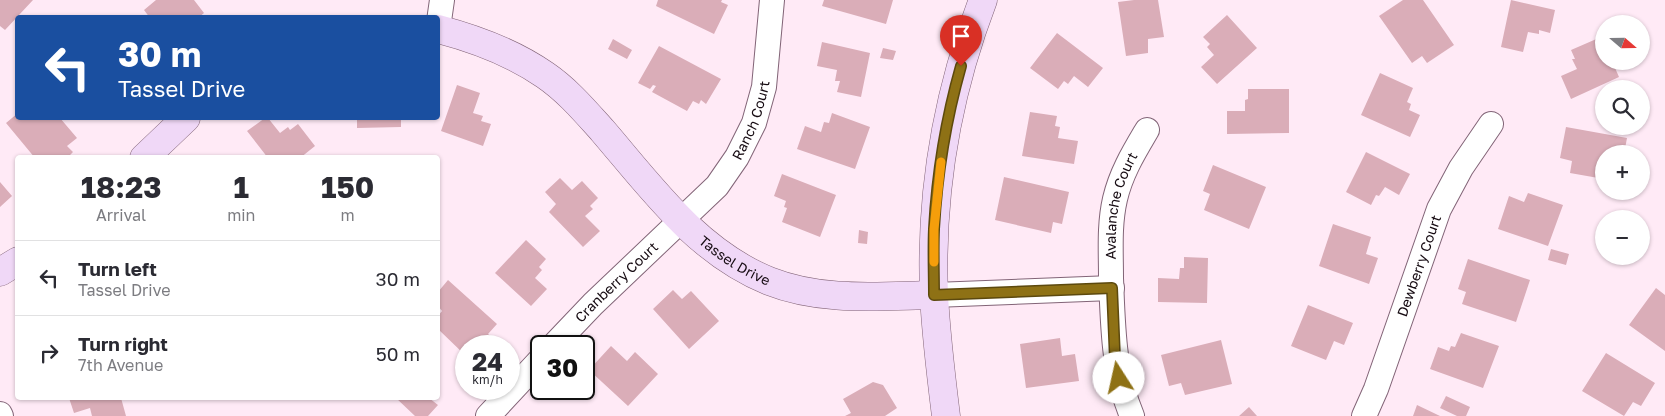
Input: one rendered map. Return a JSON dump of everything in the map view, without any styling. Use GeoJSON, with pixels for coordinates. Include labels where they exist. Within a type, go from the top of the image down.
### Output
{"type":"FeatureCollection","features":[{"type":"Feature","properties":{"kind":"street"},"geometry":{"type":"LineString","coordinates":[[440,15],[442,0]]}},
{"type":"Feature","properties":{"kind":"street","name":"Ranch Court"},"geometry":{"type":"LineString","coordinates":[[681,220],[717,186],[738,157],[754,122],[764,87],[772,0]]}},
{"type":"Feature","properties":{"kind":"street"},"geometry":{"type":"LineString","coordinates":[[946,416],[938,353],[934,295],[934,229],[940,168],[952,99],[970,32],[982,0]]}},
{"type":"Feature","properties":{"kind":"street","name":"Tassel Drive"},"geometry":{"type":"LineString","coordinates":[[440,30],[474,39],[511,54],[545,75],[576,101],[681,220],[705,243],[737,265],[769,281],[807,292],[845,297],[1112,288]]}},
{"type":"Feature","properties":{"kind":"street"},"geometry":{"type":"LineString","coordinates":[[147,155],[184,120]]}},
{"type":"Feature","properties":{"kind":"street","name":"Dewberry Court"},"geometry":{"type":"LineString","coordinates":[[1364,416],[1376,389],[1439,209],[1461,168],[1491,124]]}},
{"type":"Feature","properties":{"kind":"street","name":"Avalanche Court"},"geometry":{"type":"LineString","coordinates":[[1132,416],[1124,397],[1115,359],[1110,229],[1116,197],[1126,167],[1147,130]]}},
{"type":"Feature","properties":{"kind":"street","name":"Cranberry Court"},"geometry":{"type":"LineString","coordinates":[[563,335],[592,304],[681,220]]}},
{"type":"Feature","properties":{"kind":"street"},"geometry":{"type":"LineString","coordinates":[[0,272],[15,263]]}},
{"type":"Feature","properties":{"kind":"street"},"geometry":{"type":"LineString","coordinates":[[488,416],[530,371]]}},
{"type":"Feature","properties":{"kind":"building"},"geometry":{"type":"Polygon","coordinates":[[[0,0],[33,0],[19,15],[15,15],[15,19],[5,30],[0,26],[0,0]]]}},
{"type":"Feature","properties":{"kind":"building"},"geometry":{"type":"Polygon","coordinates":[[[156,0],[194,0],[204,13],[202,15],[148,15],[144,10],[156,0]]]}},
{"type":"Feature","properties":{"kind":"building"},"geometry":{"type":"Polygon","coordinates":[[[658,0],[722,0],[721,2],[728,5],[714,34],[656,6],[658,0]]]}},
{"type":"Feature","properties":{"kind":"building"},"geometry":{"type":"Polygon","coordinates":[[[824,0],[893,0],[886,24],[822,6],[824,0]]]}},
{"type":"Feature","properties":{"kind":"building"},"geometry":{"type":"Polygon","coordinates":[[[1158,0],[1164,37],[1148,39],[1148,53],[1126,56],[1118,2],[1158,0]]]}},
{"type":"Feature","properties":{"kind":"building"},"geometry":{"type":"Polygon","coordinates":[[[1403,0],[1423,0],[1454,45],[1427,63],[1422,56],[1412,63],[1379,16],[1403,0]]]}},
{"type":"Feature","properties":{"kind":"building"},"geometry":{"type":"Polygon","coordinates":[[[1511,0],[1555,10],[1550,33],[1539,30],[1539,34],[1528,32],[1523,52],[1501,47],[1511,0]]]}},
{"type":"Feature","properties":{"kind":"building"},"geometry":{"type":"Polygon","coordinates":[[[1227,15],[1257,48],[1217,84],[1201,67],[1214,55],[1207,47],[1210,44],[1203,37],[1227,15]]]}},
{"type":"Feature","properties":{"kind":"building"},"geometry":{"type":"Polygon","coordinates":[[[1057,33],[1103,68],[1088,87],[1074,76],[1068,84],[1064,81],[1058,89],[1030,68],[1057,33]]]}},
{"type":"Feature","properties":{"kind":"building"},"geometry":{"type":"Polygon","coordinates":[[[613,39],[632,50],[627,59],[608,49],[613,39]]]}},
{"type":"Feature","properties":{"kind":"building"},"geometry":{"type":"Polygon","coordinates":[[[1595,40],[1595,70],[1616,70],[1619,77],[1612,80],[1595,80],[1595,88],[1571,99],[1561,76],[1577,69],[1572,59],[1575,59],[1571,50],[1595,40]]]}},
{"type":"Feature","properties":{"kind":"building"},"geometry":{"type":"Polygon","coordinates":[[[822,42],[870,53],[861,97],[837,92],[840,81],[835,81],[837,70],[817,66],[822,42]]]}},
{"type":"Feature","properties":{"kind":"building"},"geometry":{"type":"Polygon","coordinates":[[[659,46],[721,79],[706,104],[701,100],[699,104],[693,101],[687,111],[652,92],[656,86],[653,85],[650,89],[638,83],[659,46]]]}},
{"type":"Feature","properties":{"kind":"building"},"geometry":{"type":"Polygon","coordinates":[[[883,48],[896,51],[893,60],[880,58],[883,48]]]}},
{"type":"Feature","properties":{"kind":"building"},"geometry":{"type":"Polygon","coordinates":[[[1380,73],[1413,88],[1407,102],[1411,104],[1409,110],[1420,115],[1410,137],[1361,115],[1380,73]]]}},
{"type":"Feature","properties":{"kind":"building"},"geometry":{"type":"Polygon","coordinates":[[[457,85],[480,93],[473,113],[483,116],[481,121],[491,124],[483,146],[441,131],[457,85]]]}},
{"type":"Feature","properties":{"kind":"building"},"geometry":{"type":"Polygon","coordinates":[[[1248,89],[1289,89],[1289,133],[1227,134],[1227,111],[1245,111],[1248,89]]]}},
{"type":"Feature","properties":{"kind":"building"},"geometry":{"type":"Polygon","coordinates":[[[1030,112],[1057,116],[1055,126],[1060,127],[1058,138],[1078,141],[1074,164],[1022,156],[1030,112]]]}},
{"type":"Feature","properties":{"kind":"building"},"geometry":{"type":"Polygon","coordinates":[[[832,113],[870,127],[855,169],[797,149],[805,126],[821,132],[824,122],[829,123],[832,113]]]}},
{"type":"Feature","properties":{"kind":"building"},"geometry":{"type":"Polygon","coordinates":[[[15,116],[15,120],[62,120],[77,138],[67,146],[73,152],[70,155],[33,155],[6,123],[15,116]]]}},
{"type":"Feature","properties":{"kind":"building"},"geometry":{"type":"Polygon","coordinates":[[[262,120],[270,120],[280,133],[288,127],[290,130],[298,124],[315,146],[304,155],[266,155],[247,131],[262,120]]]}},
{"type":"Feature","properties":{"kind":"building"},"geometry":{"type":"Polygon","coordinates":[[[357,120],[401,120],[401,127],[357,128],[357,120]]]}},
{"type":"Feature","properties":{"kind":"building"},"geometry":{"type":"Polygon","coordinates":[[[1566,127],[1595,132],[1595,135],[1627,138],[1626,145],[1595,145],[1595,177],[1570,173],[1572,161],[1560,158],[1566,127]]]}},
{"type":"Feature","properties":{"kind":"building"},"geometry":{"type":"Polygon","coordinates":[[[1366,152],[1410,174],[1399,195],[1385,187],[1379,196],[1376,195],[1371,205],[1346,192],[1366,152]]]}},
{"type":"Feature","properties":{"kind":"building"},"geometry":{"type":"Polygon","coordinates":[[[1213,165],[1266,187],[1249,229],[1204,210],[1210,194],[1203,191],[1213,165]]]}},
{"type":"Feature","properties":{"kind":"building"},"geometry":{"type":"Polygon","coordinates":[[[782,174],[836,195],[820,237],[782,222],[787,208],[784,207],[786,201],[774,196],[782,174]]]}},
{"type":"Feature","properties":{"kind":"building"},"geometry":{"type":"Polygon","coordinates":[[[1004,177],[1069,192],[1062,224],[1053,222],[1051,233],[995,220],[1004,177]]]}},
{"type":"Feature","properties":{"kind":"building"},"geometry":{"type":"Polygon","coordinates":[[[560,178],[572,190],[582,181],[598,198],[590,206],[593,209],[585,216],[600,231],[583,247],[549,212],[556,204],[545,192],[560,178]]]}},
{"type":"Feature","properties":{"kind":"building"},"geometry":{"type":"Polygon","coordinates":[[[0,182],[12,196],[0,207],[0,182]]]}},
{"type":"Feature","properties":{"kind":"building"},"geometry":{"type":"Polygon","coordinates":[[[1528,193],[1563,205],[1548,246],[1498,229],[1509,196],[1524,202],[1528,193]]]}},
{"type":"Feature","properties":{"kind":"building"},"geometry":{"type":"Polygon","coordinates":[[[1333,224],[1371,237],[1366,254],[1378,258],[1369,284],[1319,266],[1333,224]]]}},
{"type":"Feature","properties":{"kind":"building"},"geometry":{"type":"Polygon","coordinates":[[[859,230],[868,232],[867,244],[858,243],[859,230]]]}},
{"type":"Feature","properties":{"kind":"building"},"geometry":{"type":"Polygon","coordinates":[[[526,240],[546,259],[539,267],[542,270],[535,278],[547,289],[531,306],[495,273],[526,240]]]}},
{"type":"Feature","properties":{"kind":"building"},"geometry":{"type":"Polygon","coordinates":[[[1551,249],[1569,254],[1566,265],[1548,260],[1551,249]]]}},
{"type":"Feature","properties":{"kind":"building"},"geometry":{"type":"Polygon","coordinates":[[[1184,257],[1208,258],[1207,303],[1158,302],[1158,278],[1179,279],[1180,268],[1184,268],[1184,257]]]}},
{"type":"Feature","properties":{"kind":"building"},"geometry":{"type":"Polygon","coordinates":[[[1468,259],[1530,280],[1516,322],[1462,304],[1466,292],[1458,289],[1468,259]]]}},
{"type":"Feature","properties":{"kind":"building"},"geometry":{"type":"Polygon","coordinates":[[[448,280],[497,324],[489,335],[455,335],[455,345],[440,331],[440,314],[442,311],[440,308],[440,290],[448,280]]]}},
{"type":"Feature","properties":{"kind":"building"},"geometry":{"type":"Polygon","coordinates":[[[1656,288],[1665,295],[1665,351],[1629,325],[1656,288]]]}},
{"type":"Feature","properties":{"kind":"building"},"geometry":{"type":"Polygon","coordinates":[[[673,290],[682,299],[691,291],[719,321],[689,349],[653,309],[673,290]]]}},
{"type":"Feature","properties":{"kind":"building"},"geometry":{"type":"Polygon","coordinates":[[[1308,305],[1353,323],[1344,345],[1334,341],[1326,360],[1291,346],[1308,305]]]}},
{"type":"Feature","properties":{"kind":"building"},"geometry":{"type":"Polygon","coordinates":[[[1461,333],[1499,346],[1483,388],[1430,369],[1438,347],[1449,351],[1451,346],[1455,347],[1461,333]]]}},
{"type":"Feature","properties":{"kind":"building"},"geometry":{"type":"Polygon","coordinates":[[[1060,338],[1062,356],[1075,354],[1079,381],[1026,388],[1020,344],[1060,338]]]}},
{"type":"Feature","properties":{"kind":"building"},"geometry":{"type":"Polygon","coordinates":[[[1221,340],[1232,384],[1185,395],[1181,383],[1169,386],[1161,355],[1221,340]]]}},
{"type":"Feature","properties":{"kind":"building"},"geometry":{"type":"Polygon","coordinates":[[[611,346],[627,361],[635,352],[658,374],[628,406],[595,376],[595,363],[611,346]]]}},
{"type":"Feature","properties":{"kind":"building"},"geometry":{"type":"Polygon","coordinates":[[[1606,353],[1655,383],[1641,406],[1633,402],[1624,416],[1582,391],[1606,353]]]}},
{"type":"Feature","properties":{"kind":"building"},"geometry":{"type":"Polygon","coordinates":[[[873,382],[883,385],[897,408],[885,416],[845,416],[851,413],[843,399],[873,382]]]}},
{"type":"Feature","properties":{"kind":"building"},"geometry":{"type":"Polygon","coordinates":[[[1446,396],[1470,407],[1466,416],[1457,416],[1440,408],[1446,396]]]}},
{"type":"Feature","properties":{"kind":"building"},"geometry":{"type":"Polygon","coordinates":[[[70,400],[122,400],[126,416],[92,416],[90,408],[74,413],[70,400]]]}},
{"type":"Feature","properties":{"kind":"building"},"geometry":{"type":"Polygon","coordinates":[[[398,400],[432,400],[438,405],[428,416],[415,416],[398,400]]]}},
{"type":"Feature","properties":{"kind":"building"},"geometry":{"type":"Polygon","coordinates":[[[1417,405],[1440,416],[1413,416],[1417,405]]]}},
{"type":"Feature","properties":{"kind":"building"},"geometry":{"type":"Polygon","coordinates":[[[1249,407],[1257,416],[1239,416],[1249,407]]]}},
{"type":"Feature","properties":{"kind":"slow traffic"},"geometry":{"type":"LineString","coordinates":[[934,262],[934,229],[941,162]]}},
{"type":"Feature","properties":{"kind":"route"},"geometry":{"type":"LineString","coordinates":[[961,66],[952,99],[940,168],[934,229],[934,295],[1112,288],[1115,359],[1119,378]]}}]}
